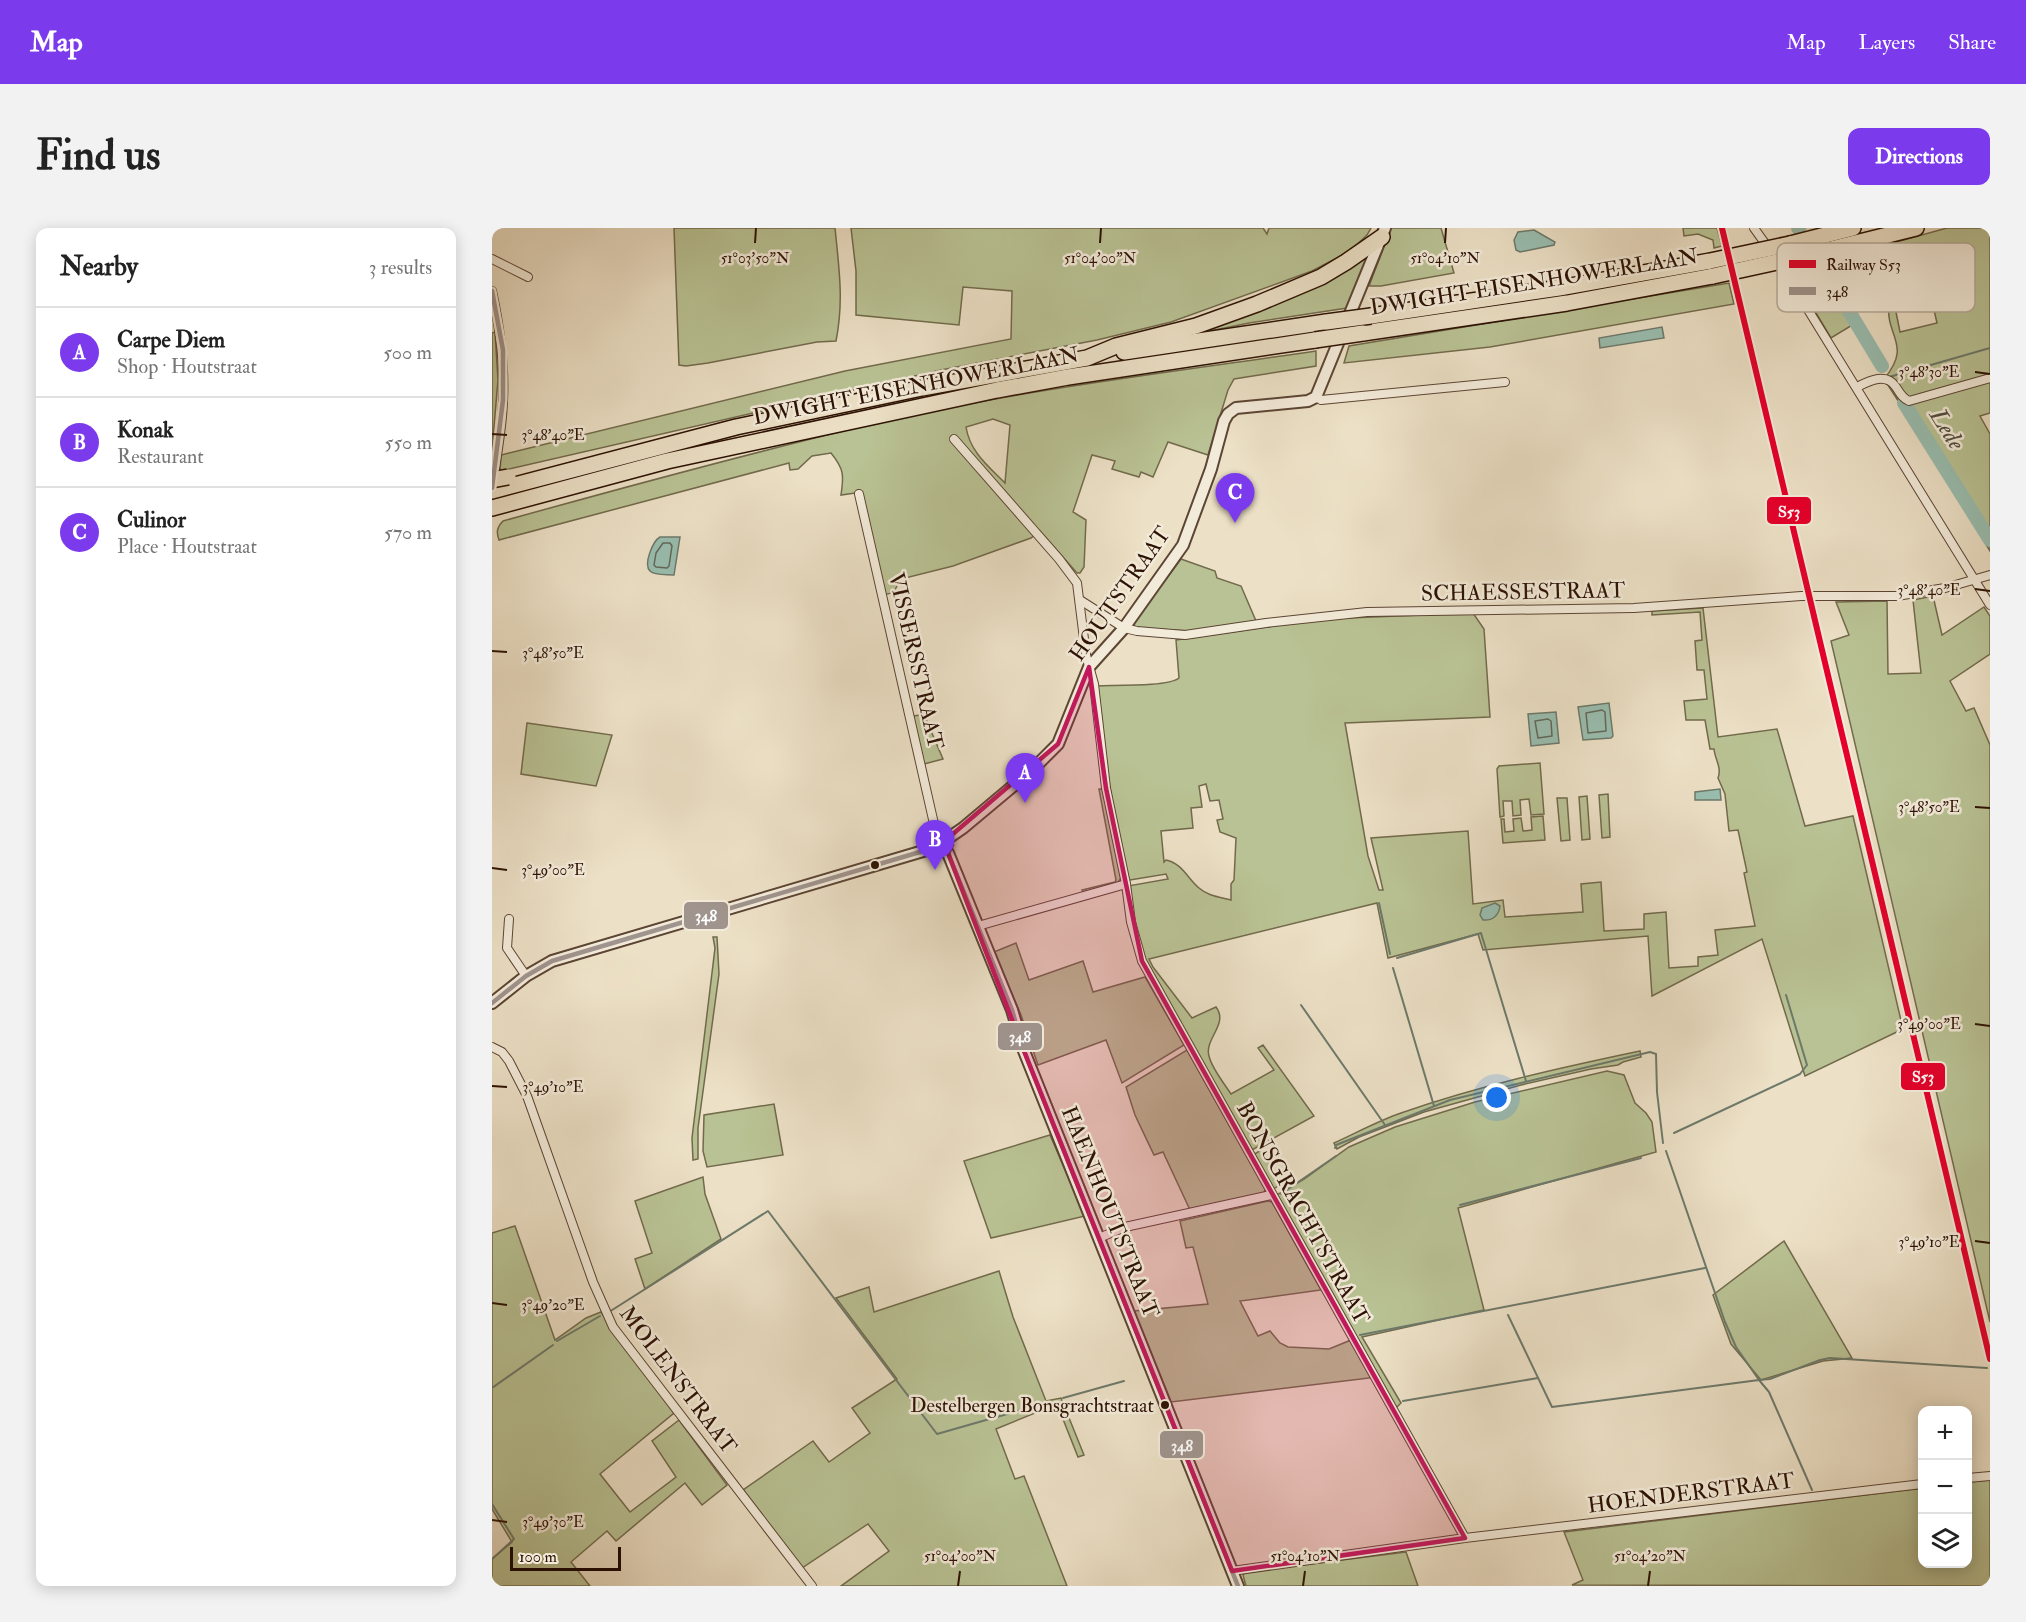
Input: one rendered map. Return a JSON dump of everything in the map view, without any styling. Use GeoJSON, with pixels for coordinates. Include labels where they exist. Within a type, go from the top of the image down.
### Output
{"type":"FeatureCollection","features":[{"type":"Feature","properties":{"kind":"highway"},"geometry":{"type":"LineString","coordinates":[[1794,243],[1853,228]]}},
{"type":"Feature","properties":{"kind":"highway"},"geometry":{"type":"LineString","coordinates":[[1855,243],[1916,228]]}},
{"type":"Feature","properties":{"kind":"highway"},"geometry":{"type":"LineString","coordinates":[[1087,357],[1116,346],[1196,326],[1257,304],[1321,277],[1346,262],[1384,232]]}},
{"type":"Feature","properties":{"kind":"highway"},"geometry":{"type":"LineString","coordinates":[[1711,268],[1777,248]]}},
{"type":"Feature","properties":{"kind":"highway"},"geometry":{"type":"LineString","coordinates":[[1711,268],[1777,260]]}},
{"type":"Feature","properties":{"kind":"highway","name":"DWIGHT EISENHOWERLAAN"},"geometry":{"type":"LineString","coordinates":[[510,481],[569,464],[587,466],[736,427],[1087,357],[1711,268]]}},
{"type":"Feature","properties":{"kind":"highway","name":"DWIGHT EISENHOWERLAAN"},"geometry":{"type":"LineString","coordinates":[[499,510],[523,506],[531,496],[667,461],[997,390],[1068,377],[1567,303],[1711,268]]}},
{"type":"Feature","properties":{"kind":"highway"},"geometry":{"type":"LineString","coordinates":[[492,480],[510,481]]}},
{"type":"Feature","properties":{"kind":"highway"},"geometry":{"type":"LineString","coordinates":[[492,490],[510,481]]}},
{"type":"Feature","properties":{"kind":"street"},"geometry":{"type":"LineString","coordinates":[[1754,228],[1777,260]]}},
{"type":"Feature","properties":{"kind":"street"},"geometry":{"type":"LineString","coordinates":[[1316,397],[1384,232]]}},
{"type":"Feature","properties":{"kind":"street"},"geometry":{"type":"LineString","coordinates":[[492,259],[528,277]]}},
{"type":"Feature","properties":{"kind":"street"},"geometry":{"type":"LineString","coordinates":[[492,291],[502,350],[503,400],[492,490]]}},
{"type":"Feature","properties":{"kind":"street"},"geometry":{"type":"LineString","coordinates":[[1811,312],[1990,605]]}},
{"type":"Feature","properties":{"kind":"street"},"geometry":{"type":"LineString","coordinates":[[1857,387],[1875,378],[1885,379],[1893,382],[1903,397],[1909,401],[1990,378]]}},
{"type":"Feature","properties":{"kind":"street","name":"HOUTSTRAAT"},"geometry":{"type":"LineString","coordinates":[[942,838],[963,828],[1051,752],[1064,732],[1089,667],[1124,628],[1183,545],[1228,414],[1236,408],[1308,401],[1316,397],[1322,400],[1505,382]]}},
{"type":"Feature","properties":{"kind":"street"},"geometry":{"type":"LineString","coordinates":[[954,440],[1071,573],[1077,583],[1089,667]]}},
{"type":"Feature","properties":{"kind":"street","name":"VISSERSSTRAAT"},"geometry":{"type":"LineString","coordinates":[[859,494],[942,838]]}},
{"type":"Feature","properties":{"kind":"street","name":"SCHAESSESTRAAT"},"geometry":{"type":"LineString","coordinates":[[1080,600],[1124,628],[1185,635],[1367,612],[1634,608],[1793,596],[1897,596],[1945,588],[1990,575]]}},
{"type":"Feature","properties":{"kind":"street","name":"BONSGRACHTSTRAAT"},"geometry":{"type":"LineString","coordinates":[[1089,667],[1094,684],[1106,788],[1126,884],[1131,922],[1142,961],[1464,1538]]}},
{"type":"Feature","properties":{"kind":"street"},"geometry":{"type":"LineString","coordinates":[[942,838],[950,846],[948,853],[938,856],[930,849],[931,842],[942,838]]}},
{"type":"Feature","properties":{"kind":"street"},"geometry":{"type":"LineString","coordinates":[[492,1003],[526,976],[552,961],[930,849]]}},
{"type":"Feature","properties":{"kind":"street","name":"HAENHOUTSTRAAT"},"geometry":{"type":"LineString","coordinates":[[948,853],[1012,1010],[1024,1051],[1238,1586]]}},
{"type":"Feature","properties":{"kind":"street"},"geometry":{"type":"LineString","coordinates":[[978,926],[1126,884]]}},
{"type":"Feature","properties":{"kind":"street"},"geometry":{"type":"LineString","coordinates":[[509,919],[507,948],[526,976]]}},
{"type":"Feature","properties":{"kind":"street","name":"MOLENSTRAAT"},"geometry":{"type":"LineString","coordinates":[[492,1047],[502,1052],[509,1060],[527,1096],[593,1282],[613,1327],[812,1586]]}},
{"type":"Feature","properties":{"kind":"street"},"geometry":{"type":"LineString","coordinates":[[1099,1238],[1125,1227],[1271,1195]]}},
{"type":"Feature","properties":{"kind":"street"},"geometry":{"type":"LineString","coordinates":[[1972,1478],[1990,1476]]}},
{"type":"Feature","properties":{"kind":"street","name":"HOENDERSTRAAT"},"geometry":{"type":"LineString","coordinates":[[1464,1538],[1918,1485]]}},
{"type":"Feature","properties":{"kind":"street"},"geometry":{"type":"LineString","coordinates":[[1232,1570],[1464,1538]]}},
{"type":"Feature","properties":{"kind":"highlighted area"},"geometry":{"type":"Polygon","coordinates":[[[1089,667],[1106,788],[1142,961],[1465,1538],[1232,1571],[1024,1051],[948,853],[952,845],[947,839],[1058,744],[1089,667]]]}},
{"type":"Feature","properties":{"kind":"shaded area"},"geometry":{"type":"Polygon","coordinates":[[[674,228],[835,228],[840,298],[836,341],[817,342],[708,363],[679,365],[674,228]]]}},
{"type":"Feature","properties":{"kind":"shaded area"},"geometry":{"type":"Polygon","coordinates":[[[851,228],[1263,228],[1267,234],[1269,228],[1371,228],[1350,251],[1312,271],[1171,322],[1097,340],[941,370],[500,471],[501,455],[845,371],[1011,339],[1012,291],[963,287],[959,325],[856,315],[856,271],[851,228]]]}},
{"type":"Feature","properties":{"kind":"shaded area"},"geometry":{"type":"Polygon","coordinates":[[[1391,228],[1441,228],[1454,273],[1381,286],[1369,286],[1391,228]]]}},
{"type":"Feature","properties":{"kind":"shaded area"},"geometry":{"type":"Polygon","coordinates":[[[1683,228],[1717,228],[1722,246],[1714,248],[1713,240],[1698,234],[1684,236],[1683,228]]]}},
{"type":"Feature","properties":{"kind":"shaded area"},"geometry":{"type":"Polygon","coordinates":[[[1947,228],[1990,228],[1990,413],[1980,416],[1990,434],[1990,551],[1884,379],[1892,367],[1897,349],[1889,312],[1896,312],[1900,332],[1937,323],[1934,312],[1975,312],[1975,243],[1893,243],[1947,228]]]}},
{"type":"Feature","properties":{"kind":"shaded area"},"geometry":{"type":"Polygon","coordinates":[[[1370,252],[1347,308],[1200,333],[1370,252]]]}},
{"type":"Feature","properties":{"kind":"shaded area"},"geometry":{"type":"Polygon","coordinates":[[[1729,283],[1734,304],[1490,347],[1344,363],[1349,346],[1729,283]]]}},
{"type":"Feature","properties":{"kind":"shaded area"},"geometry":{"type":"Polygon","coordinates":[[[1815,312],[1856,312],[1850,317],[1854,324],[1831,338],[1815,312]]]}},
{"type":"Feature","properties":{"kind":"shaded area"},"geometry":{"type":"Polygon","coordinates":[[[495,332],[498,380],[492,450],[492,333],[495,332]]]}},
{"type":"Feature","properties":{"kind":"shaded area"},"geometry":{"type":"Polygon","coordinates":[[[1316,351],[1316,366],[1234,379],[1228,390],[1208,455],[1168,442],[1153,477],[1141,472],[1139,477],[1112,469],[1115,461],[1092,455],[1073,512],[1086,520],[1084,567],[1080,573],[1077,573],[1040,531],[1031,538],[953,566],[897,580],[895,590],[885,594],[862,492],[841,495],[842,472],[831,453],[812,456],[798,469],[790,470],[789,463],[499,540],[498,537],[499,525],[503,521],[885,421],[1046,390],[1316,351]],[[993,419],[966,427],[971,444],[986,464],[1005,483],[1010,425],[993,419]]]}},
{"type":"Feature","properties":{"kind":"shaded area"},"geometry":{"type":"Polygon","coordinates":[[[1181,559],[1215,571],[1217,578],[1241,586],[1256,621],[1192,631],[1136,628],[1133,623],[1181,559]]]}},
{"type":"Feature","properties":{"kind":"shaded area"},"geometry":{"type":"Polygon","coordinates":[[[1933,596],[1942,635],[1984,607],[1990,616],[1990,654],[1950,681],[1966,711],[1974,708],[1990,745],[1990,1322],[1831,641],[1849,635],[1836,602],[1887,601],[1888,674],[1921,673],[1913,600],[1933,596]]]}},
{"type":"Feature","properties":{"kind":"shaded area"},"geometry":{"type":"Polygon","coordinates":[[[1703,608],[1718,737],[1777,729],[1805,826],[1853,816],[1903,1029],[1805,1076],[1762,939],[1652,996],[1648,936],[1483,950],[1478,934],[1388,958],[1377,903],[1149,959],[1192,1018],[1216,1007],[1220,1019],[1208,1050],[1209,1056],[1215,1071],[1231,1094],[1274,1070],[1258,1048],[1263,1045],[1314,1116],[1250,1151],[1149,969],[1140,948],[1128,886],[1168,879],[1166,874],[1127,879],[1110,788],[1096,686],[1164,683],[1179,678],[1176,640],[1323,619],[1473,613],[1484,629],[1490,717],[1345,723],[1368,856],[1379,890],[1383,890],[1371,838],[1468,831],[1473,904],[1503,900],[1505,917],[1583,912],[1581,884],[1601,882],[1604,931],[1644,929],[1644,914],[1666,912],[1669,968],[1698,966],[1698,957],[1718,955],[1715,930],[1755,926],[1738,830],[1729,831],[1725,794],[1718,778],[1719,767],[1714,749],[1710,749],[1705,720],[1686,720],[1684,701],[1707,699],[1704,670],[1697,670],[1695,641],[1702,640],[1700,612],[1652,615],[1652,611],[1703,608]],[[1206,784],[1199,786],[1202,807],[1191,808],[1193,828],[1161,831],[1164,862],[1166,860],[1177,865],[1206,893],[1231,900],[1236,838],[1220,832],[1217,820],[1223,819],[1219,800],[1210,801],[1206,784]]]}},
{"type":"Feature","properties":{"kind":"shaded area"},"geometry":{"type":"Polygon","coordinates":[[[913,716],[925,717],[943,759],[924,764],[913,716]]]}},
{"type":"Feature","properties":{"kind":"shaded area"},"geometry":{"type":"Polygon","coordinates":[[[527,723],[612,735],[596,786],[521,774],[527,723]]]}},
{"type":"Feature","properties":{"kind":"shaded area"},"geometry":{"type":"Polygon","coordinates":[[[1540,763],[1544,814],[1531,815],[1529,799],[1520,800],[1521,815],[1513,816],[1512,801],[1503,801],[1504,816],[1500,817],[1497,769],[1499,766],[1540,763]]]}},
{"type":"Feature","properties":{"kind":"shaded area"},"geometry":{"type":"Polygon","coordinates":[[[1099,789],[1103,789],[1121,878],[1117,884],[1083,892],[1082,890],[1116,880],[1099,789]]]}},
{"type":"Feature","properties":{"kind":"shaded area"},"geometry":{"type":"Polygon","coordinates":[[[1608,794],[1610,837],[1602,838],[1599,795],[1608,794]]]}},
{"type":"Feature","properties":{"kind":"shaded area"},"geometry":{"type":"Polygon","coordinates":[[[1587,796],[1590,839],[1582,840],[1579,797],[1587,796]]]}},
{"type":"Feature","properties":{"kind":"shaded area"},"geometry":{"type":"Polygon","coordinates":[[[1557,798],[1567,798],[1570,840],[1561,841],[1557,798]]]}},
{"type":"Feature","properties":{"kind":"shaded area"},"geometry":{"type":"Polygon","coordinates":[[[1543,816],[1545,840],[1503,843],[1501,819],[1504,819],[1505,832],[1514,831],[1513,819],[1521,818],[1523,831],[1532,830],[1531,817],[1543,816]]]}},
{"type":"Feature","properties":{"kind":"shaded area"},"geometry":{"type":"Polygon","coordinates":[[[713,937],[717,937],[719,974],[698,1128],[698,1159],[693,1160],[692,1138],[715,948],[713,937]]]}},
{"type":"Feature","properties":{"kind":"shaded area"},"geometry":{"type":"Polygon","coordinates":[[[1016,943],[1029,980],[1083,961],[1093,992],[1145,977],[1184,1045],[1122,1083],[1106,1040],[1038,1065],[1021,1015],[994,952],[1016,943]]]}},
{"type":"Feature","properties":{"kind":"shaded area"},"geometry":{"type":"Polygon","coordinates":[[[1187,1050],[1265,1189],[1264,1194],[1190,1210],[1163,1152],[1154,1155],[1135,1115],[1126,1087],[1187,1050]]]}},
{"type":"Feature","properties":{"kind":"shaded area"},"geometry":{"type":"Polygon","coordinates":[[[1640,1051],[1641,1057],[1618,1065],[1521,1085],[1424,1112],[1359,1137],[1337,1149],[1334,1143],[1392,1116],[1459,1094],[1640,1051]]]}},
{"type":"Feature","properties":{"kind":"shaded area"},"geometry":{"type":"Polygon","coordinates":[[[1607,1071],[1624,1075],[1635,1103],[1652,1122],[1656,1152],[1458,1208],[1484,1310],[1362,1337],[1401,1403],[1396,1408],[1377,1377],[1171,1402],[1134,1311],[1208,1304],[1193,1247],[1186,1248],[1180,1221],[1272,1202],[1321,1290],[1240,1301],[1258,1336],[1270,1331],[1280,1343],[1288,1347],[1329,1349],[1351,1340],[1275,1196],[1304,1179],[1349,1147],[1395,1127],[1475,1102],[1607,1071]]]}},
{"type":"Feature","properties":{"kind":"shaded area"},"geometry":{"type":"Polygon","coordinates":[[[774,1104],[783,1155],[707,1167],[703,1151],[704,1115],[774,1104]]]}},
{"type":"Feature","properties":{"kind":"shaded area"},"geometry":{"type":"Polygon","coordinates":[[[1050,1135],[1085,1216],[991,1238],[964,1161],[1050,1135]]]}},
{"type":"Feature","properties":{"kind":"shaded area"},"geometry":{"type":"Polygon","coordinates":[[[1261,1150],[1281,1184],[1272,1190],[1253,1155],[1261,1150]]]}},
{"type":"Feature","properties":{"kind":"shaded area"},"geometry":{"type":"Polygon","coordinates":[[[703,1177],[705,1194],[721,1239],[645,1289],[635,1259],[652,1253],[635,1201],[703,1177]]]}},
{"type":"Feature","properties":{"kind":"shaded area"},"geometry":{"type":"Polygon","coordinates":[[[515,1226],[555,1340],[586,1318],[601,1312],[674,1413],[600,1474],[630,1512],[676,1477],[652,1441],[679,1420],[727,1485],[702,1505],[685,1483],[616,1541],[607,1531],[571,1562],[590,1586],[492,1586],[492,1559],[512,1542],[492,1509],[492,1233],[515,1226]]]}},
{"type":"Feature","properties":{"kind":"shaded area"},"geometry":{"type":"Polygon","coordinates":[[[1784,1241],[1852,1358],[1823,1361],[1761,1380],[1731,1344],[1713,1295],[1784,1241]]]}},
{"type":"Feature","properties":{"kind":"shaded area"},"geometry":{"type":"Polygon","coordinates":[[[999,1271],[1013,1317],[1046,1401],[1061,1398],[1084,1455],[1078,1457],[1057,1404],[996,1429],[1015,1479],[1024,1476],[1067,1586],[841,1586],[889,1551],[868,1524],[802,1568],[743,1490],[813,1441],[829,1462],[870,1433],[852,1408],[897,1379],[836,1298],[869,1287],[874,1312],[999,1271]]]}},
{"type":"Feature","properties":{"kind":"shaded area"},"geometry":{"type":"Polygon","coordinates":[[[1990,1480],[1990,1586],[1572,1585],[1583,1580],[1564,1532],[1918,1488],[1918,1568],[1972,1568],[1972,1482],[1990,1480]]]}},
{"type":"Feature","properties":{"kind":"shaded area"},"geometry":{"type":"Polygon","coordinates":[[[1406,1552],[1418,1586],[1246,1586],[1243,1575],[1246,1572],[1406,1552]]]}},
{"type":"Feature","properties":{"kind":"water"},"geometry":{"type":"Polygon","coordinates":[[[1534,230],[1555,242],[1554,245],[1520,252],[1516,250],[1514,240],[1518,232],[1534,230]]]}},
{"type":"Feature","properties":{"kind":"water"},"geometry":{"type":"Polygon","coordinates":[[[1662,327],[1664,338],[1600,348],[1599,338],[1662,327]]]}},
{"type":"Feature","properties":{"kind":"water"},"geometry":{"type":"Polygon","coordinates":[[[660,537],[680,537],[674,575],[655,574],[648,568],[650,553],[654,543],[660,537]]]}},
{"type":"Feature","properties":{"kind":"water"},"geometry":{"type":"Polygon","coordinates":[[[1609,703],[1613,736],[1583,740],[1578,707],[1609,703]]]}},
{"type":"Feature","properties":{"kind":"water"},"geometry":{"type":"Polygon","coordinates":[[[1556,712],[1559,743],[1531,746],[1528,714],[1556,712]]]}},
{"type":"Feature","properties":{"kind":"water"},"geometry":{"type":"Polygon","coordinates":[[[1720,789],[1721,800],[1695,800],[1695,792],[1720,789]]]}},
{"type":"Feature","properties":{"kind":"water"},"geometry":{"type":"Polygon","coordinates":[[[1495,903],[1500,906],[1497,915],[1490,920],[1483,920],[1480,915],[1482,908],[1495,903]]]}},
{"type":"Feature","properties":{"kind":"waterway","name":"Lede"},"geometry":{"type":"LineString","coordinates":[[1849,312],[1882,366]]}},
{"type":"Feature","properties":{"kind":"waterway"},"geometry":{"type":"LineString","coordinates":[[1889,377],[1990,348]]}},
{"type":"Feature","properties":{"kind":"waterway","name":"Lede"},"geometry":{"type":"LineString","coordinates":[[1904,403],[1990,540]]}},
{"type":"Feature","properties":{"kind":"waterway"},"geometry":{"type":"LineString","coordinates":[[1379,903],[1390,954]]}},
{"type":"Feature","properties":{"kind":"waterway"},"geometry":{"type":"LineString","coordinates":[[1397,958],[1481,933],[1526,1081]]}},
{"type":"Feature","properties":{"kind":"waterway"},"geometry":{"type":"LineString","coordinates":[[1393,968],[1434,1106]]}},
{"type":"Feature","properties":{"kind":"waterway"},"geometry":{"type":"LineString","coordinates":[[1674,1133],[1800,1074],[1807,1065],[1786,995]]}},
{"type":"Feature","properties":{"kind":"waterway"},"geometry":{"type":"LineString","coordinates":[[1301,1005],[1385,1125]]}},
{"type":"Feature","properties":{"kind":"waterway"},"geometry":{"type":"LineString","coordinates":[[1335,1148],[1336,1145],[1450,1100],[1650,1052],[1656,1054],[1657,1092],[1663,1143]]}},
{"type":"Feature","properties":{"kind":"waterway"},"geometry":{"type":"LineString","coordinates":[[1666,1151],[1725,1322],[1736,1347],[1759,1380],[1770,1379],[1830,1358],[1987,1368]]}},
{"type":"Feature","properties":{"kind":"waterway"},"geometry":{"type":"LineString","coordinates":[[1281,1194],[1336,1156]]}},
{"type":"Feature","properties":{"kind":"waterway"},"geometry":{"type":"LineString","coordinates":[[1460,1205],[1641,1158]]}},
{"type":"Feature","properties":{"kind":"waterway"},"geometry":{"type":"LineString","coordinates":[[609,1312],[768,1211],[937,1434],[1049,1402]]}},
{"type":"Feature","properties":{"kind":"waterway"},"geometry":{"type":"LineString","coordinates":[[1360,1335],[1705,1268]]}},
{"type":"Feature","properties":{"kind":"waterway"},"geometry":{"type":"LineString","coordinates":[[1508,1315],[1552,1407],[1759,1380],[1769,1392],[1812,1490]]}},
{"type":"Feature","properties":{"kind":"waterway"},"geometry":{"type":"LineString","coordinates":[[557,1341],[600,1316]]}},
{"type":"Feature","properties":{"kind":"waterway"},"geometry":{"type":"LineString","coordinates":[[492,1388],[553,1345]]}},
{"type":"Feature","properties":{"kind":"waterway"},"geometry":{"type":"LineString","coordinates":[[1403,1401],[1538,1378]]}},
{"type":"Feature","properties":{"kind":"waterway"},"geometry":{"type":"LineString","coordinates":[[1063,1398],[1124,1381]]}},
{"type":"Feature","properties":{"kind":"waterway"},"geometry":{"type":"LineString","coordinates":[[492,1504],[514,1539],[492,1559]]}},
{"type":"Feature","properties":{"kind":"rail line","name":"S53"},"geometry":{"type":"LineString","coordinates":[[1722,228],[1990,1359]]}},
{"type":"Feature","properties":{"kind":"transit line","name":"348"},"geometry":{"type":"LineString","coordinates":[[492,291],[503,350],[503,400],[492,488]]}},
{"type":"Feature","properties":{"kind":"transit line","name":"348"},"geometry":{"type":"LineString","coordinates":[[492,1003],[526,976],[552,961],[930,849]]}},
{"type":"Feature","properties":{"kind":"transit line","name":"348"},"geometry":{"type":"LineString","coordinates":[[948,853],[1012,1010],[1024,1051],[1238,1586]]}},
{"type":"Feature","properties":{"kind":"place","name":"Culinor"},"geometry":{"type":"Point","coordinates":[1235,523]}},
{"type":"Feature","properties":{"kind":"place","name":"Carpe Diem"},"geometry":{"type":"Point","coordinates":[1025,803]}},
{"type":"Feature","properties":{"kind":"place","name":"Konak"},"geometry":{"type":"Point","coordinates":[935,870]}},
{"type":"Feature","properties":{"kind":"place","name":"Destelbergen Bonsgrachtstraat"},"geometry":{"type":"Point","coordinates":[1165,1405]}}]}
